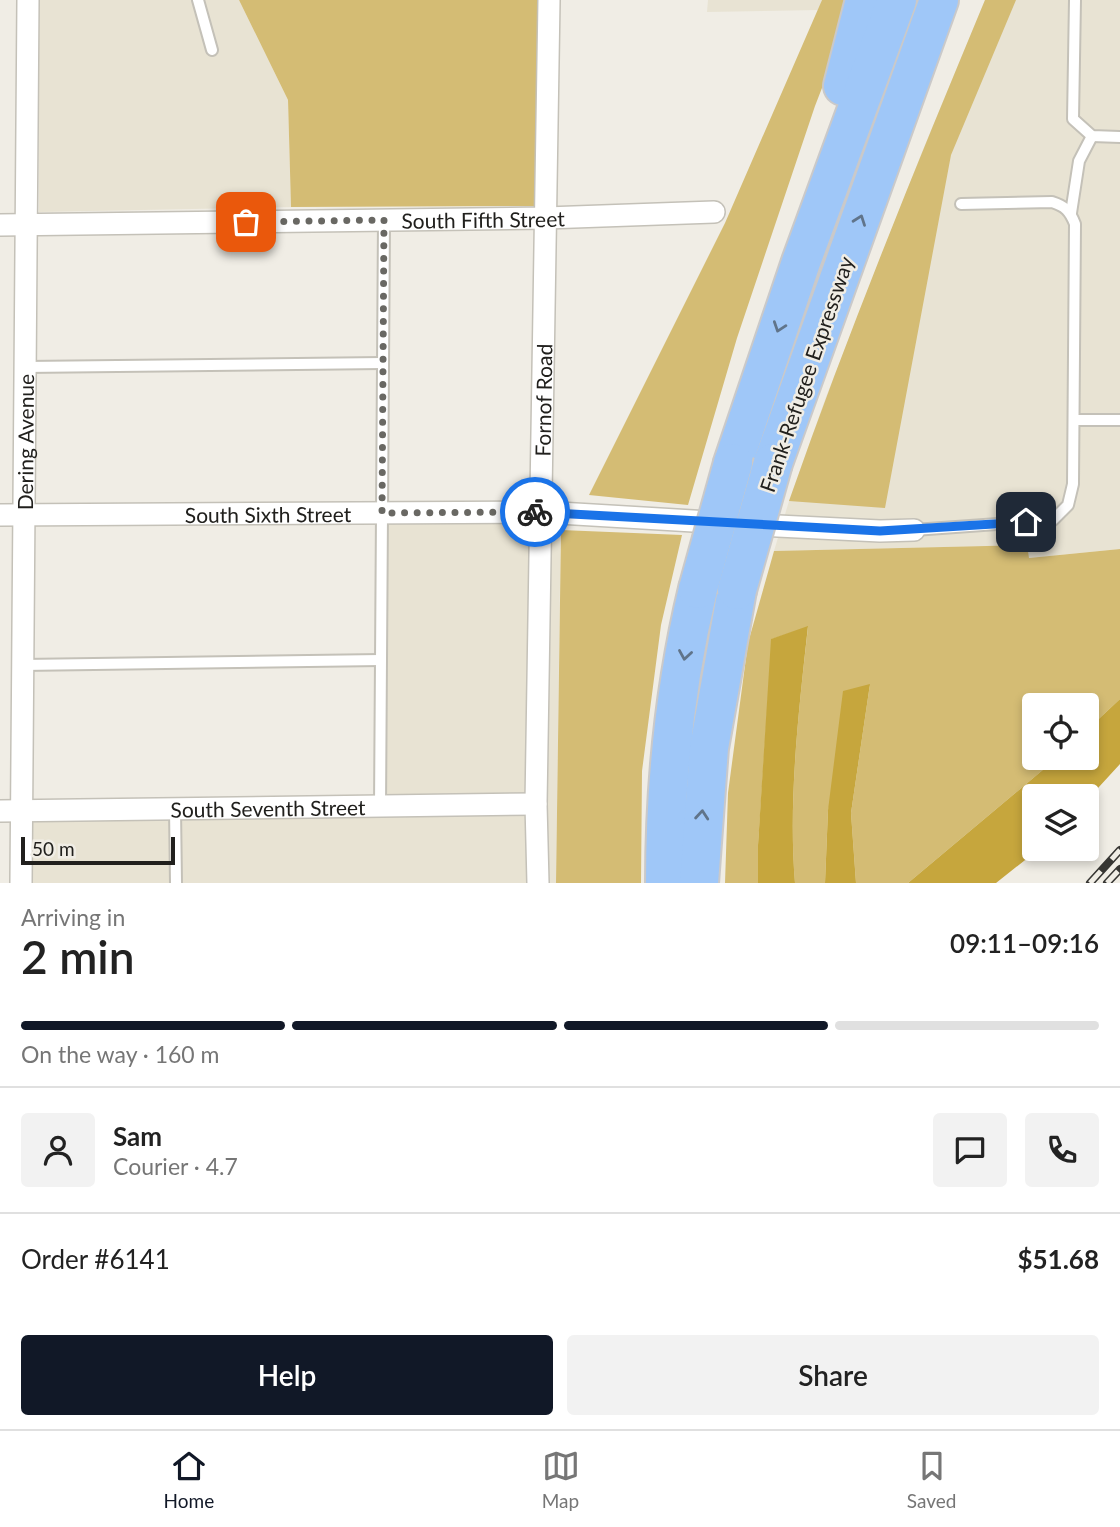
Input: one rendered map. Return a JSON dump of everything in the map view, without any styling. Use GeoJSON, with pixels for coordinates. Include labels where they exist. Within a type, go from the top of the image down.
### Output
{"type":"FeatureCollection","features":[{"type":"Feature","properties":{"kind":"highway"},"geometry":{"type":"LineString","coordinates":[[801,262],[865,0]]}},
{"type":"Feature","properties":{"kind":"highway","name":"Frank-Refugee Expressway"},"geometry":{"type":"LineString","coordinates":[[665,883],[672,731],[689,626],[698,589],[733,463],[801,262],[897,0]]}},
{"type":"Feature","properties":{"kind":"highway","name":"Frank-Refugee Expressway"},"geometry":{"type":"LineString","coordinates":[[699,883],[702,812],[709,748],[737,590],[773,463],[939,0]]}},
{"type":"Feature","properties":{"kind":"highway"},"geometry":{"type":"LineString","coordinates":[[918,59],[961,0]]}},
{"type":"Feature","properties":{"kind":"street","name":"Dering Avenue"},"geometry":{"type":"LineString","coordinates":[[21,883],[11,811],[22,665],[28,0]]}},
{"type":"Feature","properties":{"kind":"street","name":"Fornof Road"},"geometry":{"type":"LineString","coordinates":[[538,883],[536,804],[549,0]]}},
{"type":"Feature","properties":{"kind":"street","name":"South Fifth Street"},"geometry":{"type":"LineString","coordinates":[[0,225],[546,218],[715,212]]}},
{"type":"Feature","properties":{"kind":"street","name":"South Sixth Street"},"geometry":{"type":"LineString","coordinates":[[0,515],[542,512],[880,531],[914,530]]}},
{"type":"Feature","properties":{"kind":"street","name":"South Seventh Street"},"geometry":{"type":"LineString","coordinates":[[11,811],[536,804]]}},
{"type":"Feature","properties":{"kind":"lane"},"geometry":{"type":"LineString","coordinates":[[198,0],[212,50]]}},
{"type":"Feature","properties":{"kind":"lane"},"geometry":{"type":"LineString","coordinates":[[1075,0],[1073,119],[1091,136],[1120,137]]}},
{"type":"Feature","properties":{"kind":"lane"},"geometry":{"type":"LineString","coordinates":[[1071,214],[1079,161],[1091,136]]}},
{"type":"Feature","properties":{"kind":"lane"},"geometry":{"type":"LineString","coordinates":[[914,530],[1054,520],[1068,505],[1071,494],[1075,224],[1071,214],[1063,206],[1052,202],[961,204]]}},
{"type":"Feature","properties":{"kind":"lane"},"geometry":{"type":"LineString","coordinates":[[380,807],[384,220]]}},
{"type":"Feature","properties":{"kind":"lane"},"geometry":{"type":"LineString","coordinates":[[25,367],[383,363]]}},
{"type":"Feature","properties":{"kind":"lane"},"geometry":{"type":"LineString","coordinates":[[1074,420],[1120,420]]}},
{"type":"Feature","properties":{"kind":"lane"},"geometry":{"type":"LineString","coordinates":[[22,665],[381,660]]}},
{"type":"Feature","properties":{"kind":"lane"},"geometry":{"type":"LineString","coordinates":[[176,809],[176,883]]}},
{"type":"Feature","properties":{"kind":"shaded area"},"geometry":{"type":"Polygon","coordinates":[[[39,0],[239,0],[288,100],[291,207],[39,212],[39,0]]]}},
{"type":"Feature","properties":{"kind":"shaded area"},"geometry":{"type":"Polygon","coordinates":[[[239,0],[538,0],[535,206],[291,207],[288,100],[239,0]]]}},
{"type":"Feature","properties":{"kind":"shaded area"},"geometry":{"type":"Polygon","coordinates":[[[708,0],[822,0],[819,10],[707,12],[708,0]]]}},
{"type":"Feature","properties":{"kind":"shaded area"},"geometry":{"type":"Polygon","coordinates":[[[822,0],[856,0],[815,106],[737,338],[688,505],[589,495],[725,223],[822,0]]]}},
{"type":"Feature","properties":{"kind":"shaded area"},"geometry":{"type":"Polygon","coordinates":[[[985,0],[1120,0],[1120,549],[1028,558],[1027,545],[774,551],[826,397],[985,0]]]}},
{"type":"Feature","properties":{"kind":"shaded area"},"geometry":{"type":"Polygon","coordinates":[[[985,0],[1016,0],[951,155],[885,508],[789,501],[859,312],[985,0]]]}},
{"type":"Feature","properties":{"kind":"shaded area"},"geometry":{"type":"Polygon","coordinates":[[[380,508],[561,508],[556,883],[18,883],[19,812],[380,810],[380,508]]]}},
{"type":"Feature","properties":{"kind":"shaded area"},"geometry":{"type":"Polygon","coordinates":[[[561,530],[682,535],[661,625],[642,771],[641,883],[556,883],[561,530]]]}},
{"type":"Feature","properties":{"kind":"shaded area"},"geometry":{"type":"Polygon","coordinates":[[[1027,545],[1029,558],[1120,549],[1120,699],[1099,719],[1099,693],[1022,693],[1022,770],[1043,770],[1026,784],[1022,784],[1022,787],[908,883],[856,883],[851,813],[870,684],[828,810],[825,883],[795,883],[794,787],[808,627],[772,639],[758,845],[758,883],[725,883],[728,793],[748,643],[774,551],[1027,545]]]}},
{"type":"Feature","properties":{"kind":"shaded area"},"geometry":{"type":"Polygon","coordinates":[[[808,626],[794,787],[795,883],[758,883],[771,639],[808,626]]]}},
{"type":"Feature","properties":{"kind":"shaded area"},"geometry":{"type":"Polygon","coordinates":[[[870,684],[851,813],[856,883],[825,883],[828,810],[843,691],[870,684]]]}},
{"type":"Feature","properties":{"kind":"shaded area"},"geometry":{"type":"Polygon","coordinates":[[[1120,699],[1120,764],[1099,787],[1099,784],[1026,784],[1043,770],[1099,770],[1099,719],[1120,699]]]}},
{"type":"Feature","properties":{"kind":"shaded area"},"geometry":{"type":"Polygon","coordinates":[[[1022,787],[1024,861],[996,883],[908,883],[1022,787]]]}},
{"type":"Feature","properties":{"kind":"railway"},"geometry":{"type":"LineString","coordinates":[[1090,883],[1120,850]]}},
{"type":"Feature","properties":{"kind":"railway"},"geometry":{"type":"LineString","coordinates":[[1107,883],[1120,869]]}},
{"type":"Feature","properties":{"kind":"way so far"},"geometry":{"type":"LineString","coordinates":[[246,222],[384,220],[382,513],[535,512]]}},
{"type":"Feature","properties":{"kind":"route"},"geometry":{"type":"LineString","coordinates":[[535,512],[880,531],[1026,522]]}}]}
